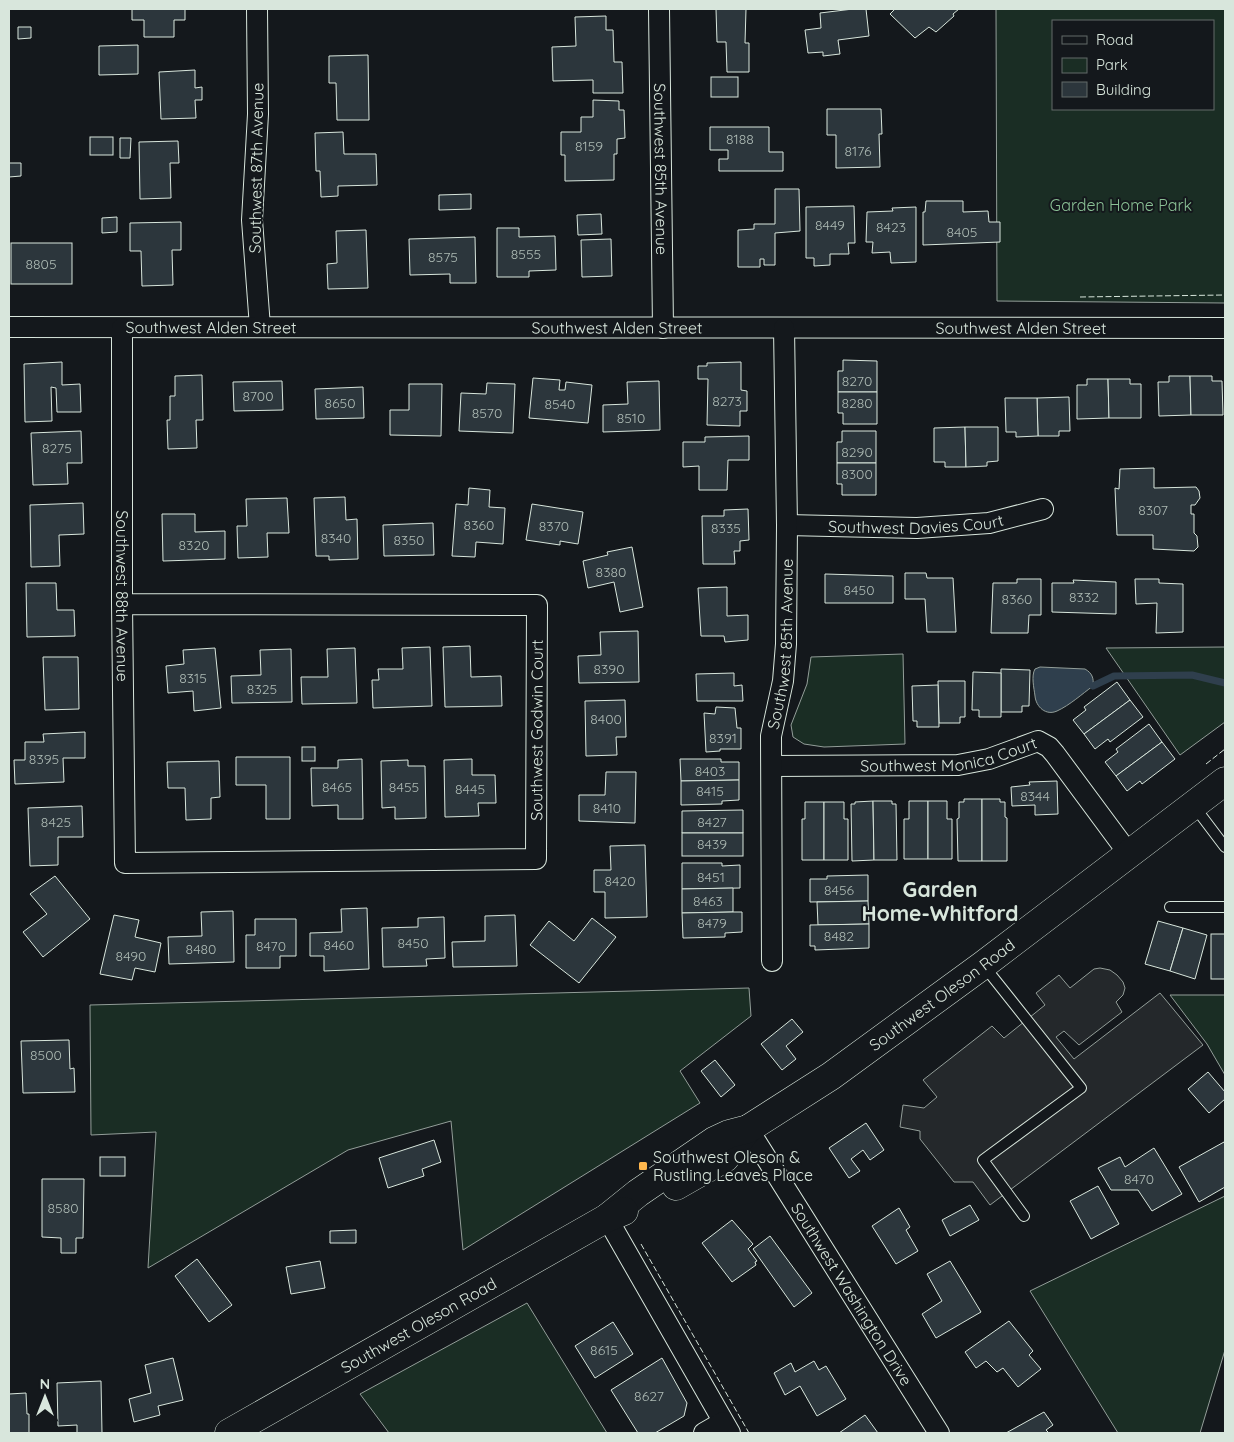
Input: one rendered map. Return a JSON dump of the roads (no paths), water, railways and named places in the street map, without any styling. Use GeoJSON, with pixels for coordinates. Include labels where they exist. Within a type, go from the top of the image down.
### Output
{"type":"FeatureCollection","features":[{"type":"Feature","properties":{"kind":"main road","name":"Southwest Oleson Road"},"geometry":{"type":"LineString","coordinates":[[229,1433],[608,1218],[644,1204],[725,1158],[748,1129],[831,1076],[983,965],[1225,781]]}},
{"type":"Feature","properties":{"kind":"street","name":"Southwest 87th Avenue"},"geometry":{"type":"LineString","coordinates":[[257,9],[258,114],[252,220],[260,327]]}},
{"type":"Feature","properties":{"kind":"street","name":"Southwest 85th Avenue"},"geometry":{"type":"LineString","coordinates":[[659,9],[663,328]]}},
{"type":"Feature","properties":{"kind":"street","name":"Southwest Alden Street"},"geometry":{"type":"LineString","coordinates":[[9,327],[1225,328]]}},
{"type":"Feature","properties":{"kind":"street","name":"Southwest 88th Avenue"},"geometry":{"type":"LineString","coordinates":[[122,328],[122,604],[125,863]]}},
{"type":"Feature","properties":{"kind":"street","name":"Southwest 85th Avenue"},"geometry":{"type":"LineString","coordinates":[[772,961],[771,736],[783,682],[786,644],[787,525],[784,328]]}},
{"type":"Feature","properties":{"kind":"street","name":"Southwest Davies Court"},"geometry":{"type":"LineString","coordinates":[[787,525],[917,528],[989,522],[1043,509]]}},
{"type":"Feature","properties":{"kind":"street","name":"Southwest Godwin Court"},"geometry":{"type":"LineString","coordinates":[[122,604],[538,605],[536,859],[125,863]]}},
{"type":"Feature","properties":{"kind":"street","name":"Southwest Monica Court"},"geometry":{"type":"LineString","coordinates":[[772,766],[958,765],[989,759],[1038,741],[1049,747],[1055,754],[1129,854]]}},
{"type":"Feature","properties":{"kind":"street","name":"Southwest Washington Drive"},"geometry":{"type":"LineString","coordinates":[[748,1129],[939,1433]]}},
{"type":"Feature","properties":{"kind":"street"},"geometry":{"type":"LineString","coordinates":[[608,1218],[727,1427],[704,1433]]}},
{"type":"Feature","properties":{"kind":"lane"},"geometry":{"type":"LineString","coordinates":[[1193,806],[1225,847]]}},
{"type":"Feature","properties":{"kind":"lane"},"geometry":{"type":"LineString","coordinates":[[1170,907],[1225,907]]}},
{"type":"Feature","properties":{"kind":"lane"},"geometry":{"type":"LineString","coordinates":[[983,965],[1081,1088],[983,1160],[1024,1216]]}},
{"type":"Feature","properties":{"kind":"water"},"geometry":{"type":"Polygon","coordinates":[[[1040,667],[1085,669],[1092,676],[1093,686],[1062,709],[1053,712],[1042,710],[1037,704],[1033,679],[1035,669],[1040,667]]]}},
{"type":"Feature","properties":{"kind":"waterway"},"geometry":{"type":"LineString","coordinates":[[1093,686],[1114,676],[1192,675],[1225,683]]}},
{"type":"Feature","properties":{"kind":"place","name":"Southwest Oleson & Rustling Leaves Place"},"geometry":{"type":"Point","coordinates":[643,1166]}},
{"type":"Feature","properties":{"kind":"district","name":"Garden Home-Whitford"},"geometry":{"type":"Point","coordinates":[940,902]}},
{"type":"Feature","properties":{"kind":"park label","name":"Garden Home Park"},"geometry":{"type":"Point","coordinates":[1121,205]}}]}
